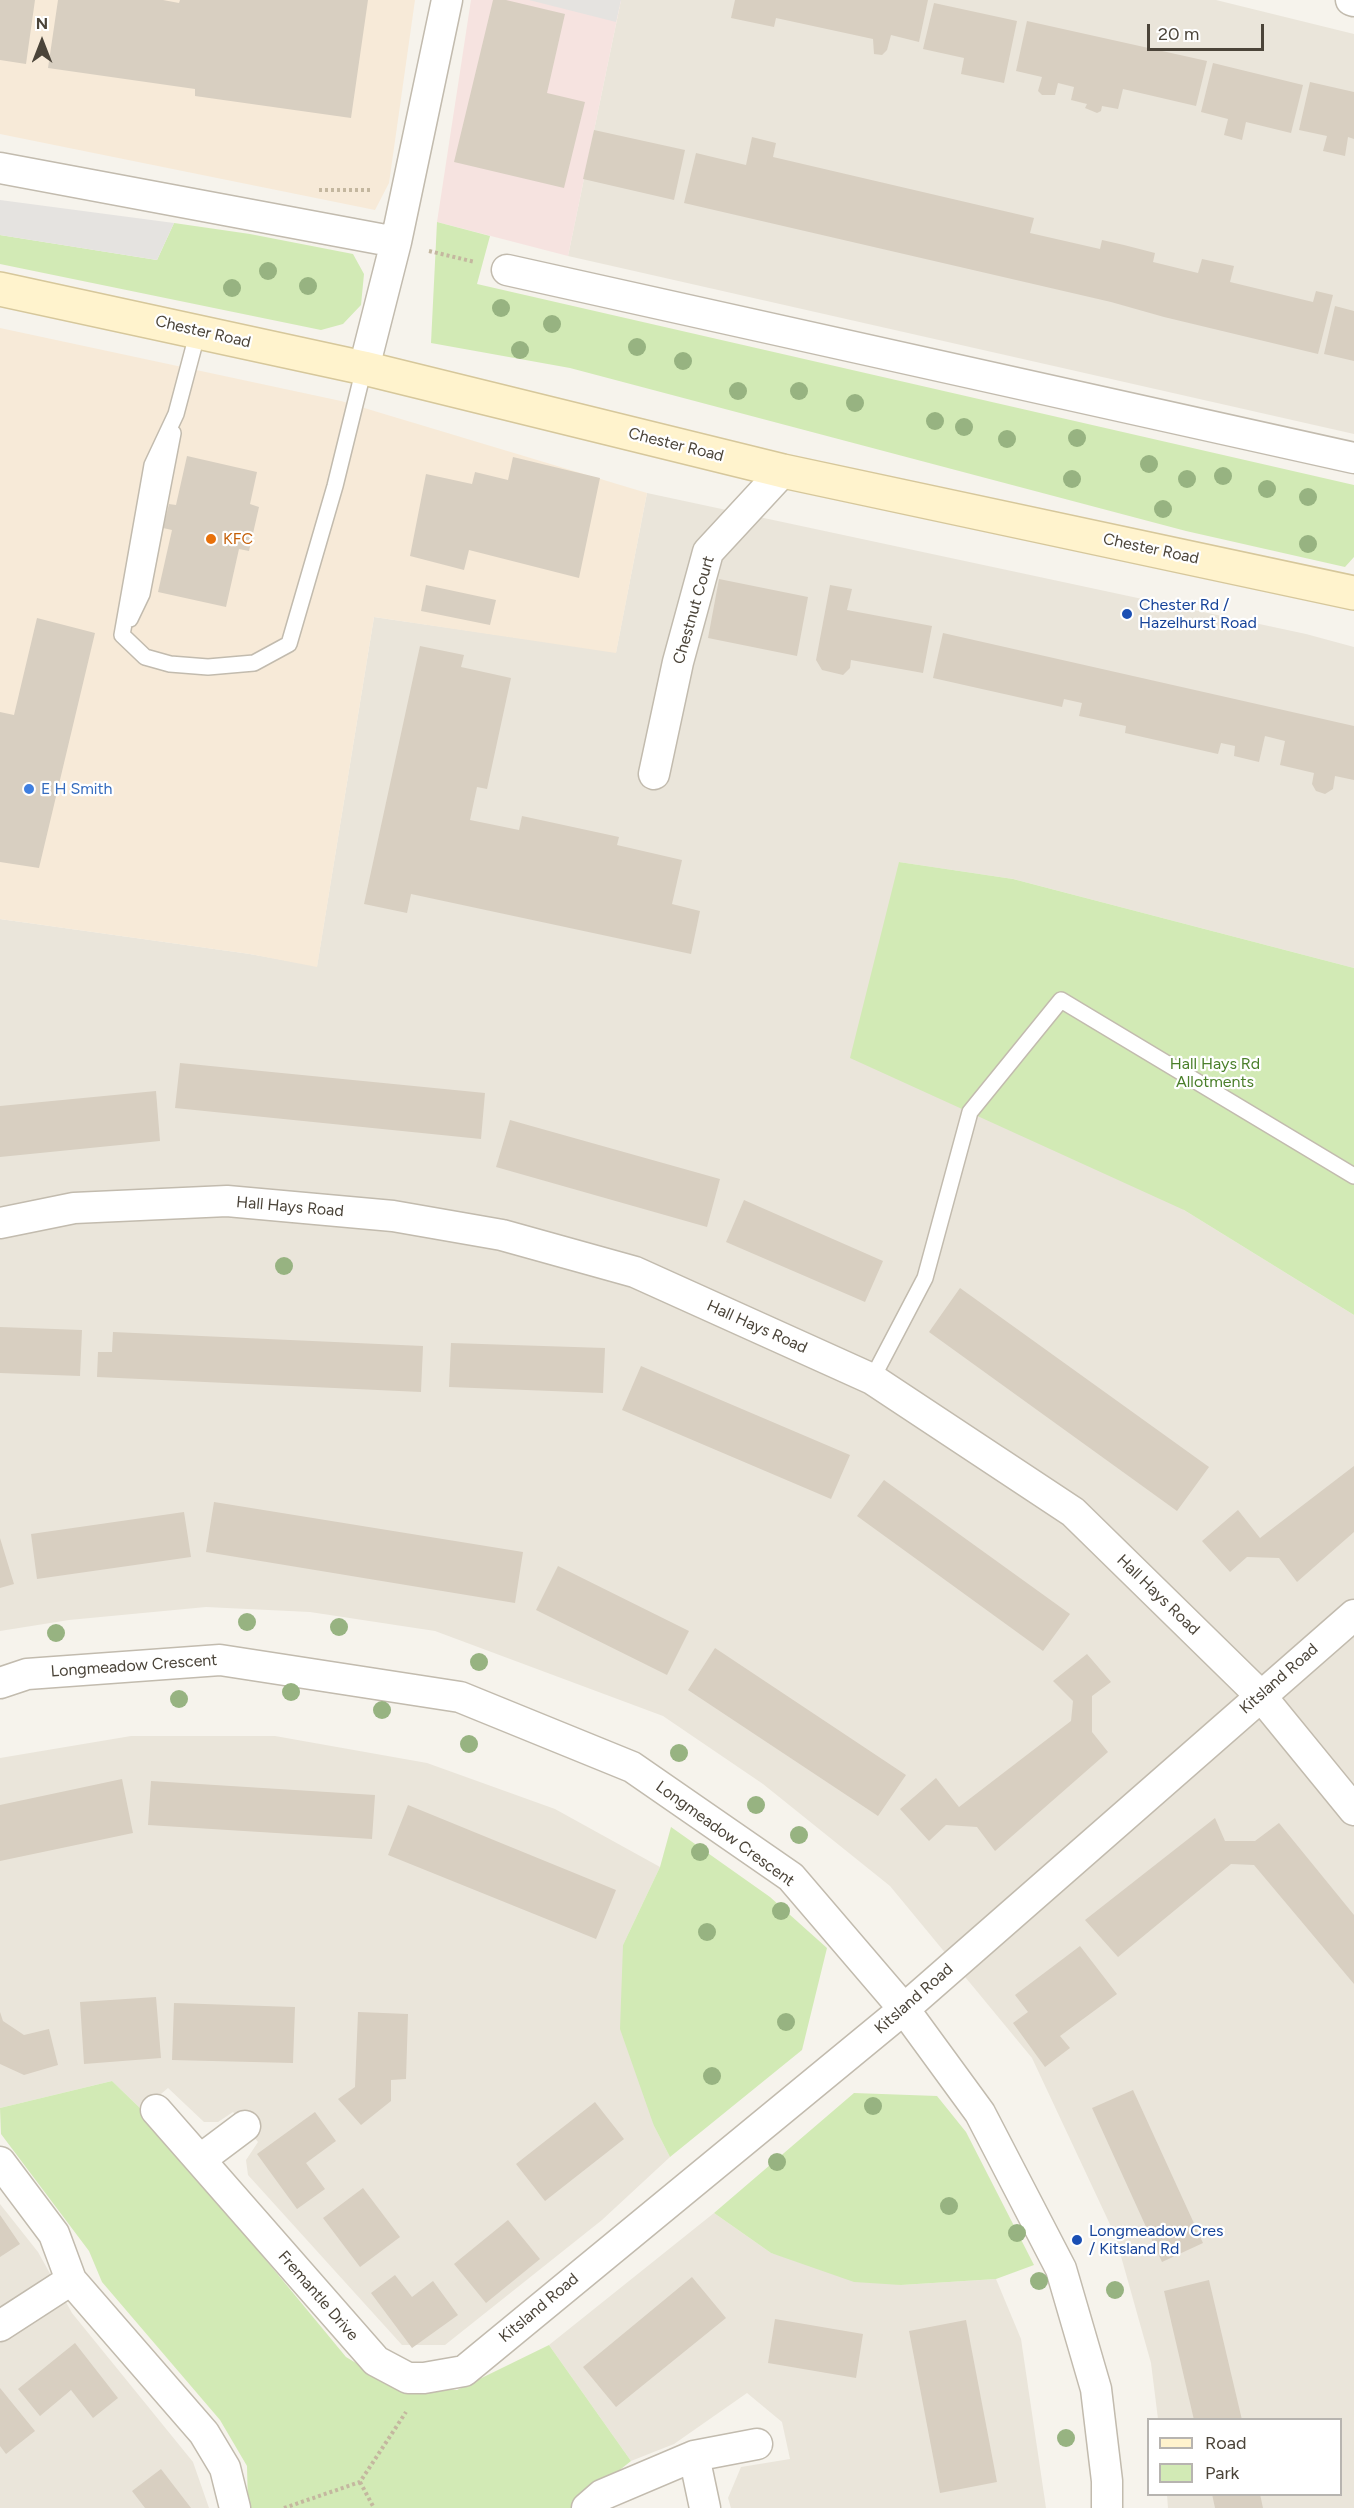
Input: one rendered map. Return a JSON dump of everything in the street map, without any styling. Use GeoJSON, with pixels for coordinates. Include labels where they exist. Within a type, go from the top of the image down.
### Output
{"type":"FeatureCollection","features":[{"type":"Feature","properties":{"kind":"main road","name":"Chester Road"},"geometry":{"type":"LineString","coordinates":[[0,289],[364,368],[783,471],[1354,593]]}},
{"type":"Feature","properties":{"kind":"street"},"geometry":{"type":"LineString","coordinates":[[364,368],[396,242],[447,0]]}},
{"type":"Feature","properties":{"kind":"street"},"geometry":{"type":"LineString","coordinates":[[0,168],[396,242]]}},
{"type":"Feature","properties":{"kind":"street"},"geometry":{"type":"LineString","coordinates":[[507,270],[1354,458]]}},
{"type":"Feature","properties":{"kind":"street","name":"Chestnut Court"},"geometry":{"type":"LineString","coordinates":[[654,774],[678,662],[708,552],[783,471]]}},
{"type":"Feature","properties":{"kind":"street","name":"Hall Hays Road"},"geometry":{"type":"LineString","coordinates":[[0,1223],[74,1208],[227,1202],[393,1216],[502,1235],[635,1272],[872,1379],[1073,1512],[1260,1695],[1354,1810]]}},
{"type":"Feature","properties":{"kind":"street","name":"Kitsland Road"},"geometry":{"type":"LineString","coordinates":[[464,2371],[904,2009],[1354,1615]]}},
{"type":"Feature","properties":{"kind":"street","name":"Longmeadow Crescent"},"geometry":{"type":"LineString","coordinates":[[0,1683],[27,1674],[220,1660],[460,1697],[632,1767],[791,1877],[904,2009],[980,2113],[1061,2269],[1096,2389],[1107,2481],[1107,2508]]}},
{"type":"Feature","properties":{"kind":"street","name":"Fremantle Drive"},"geometry":{"type":"LineString","coordinates":[[156,2110],[201,2159],[327,2308],[376,2361],[408,2378],[424,2378],[464,2371]]}},
{"type":"Feature","properties":{"kind":"street"},"geometry":{"type":"LineString","coordinates":[[201,2159],[245,2126]]}},
{"type":"Feature","properties":{"kind":"street"},"geometry":{"type":"LineString","coordinates":[[0,2162],[54,2235],[71,2280],[204,2433],[225,2468],[235,2508]]}},
{"type":"Feature","properties":{"kind":"street"},"geometry":{"type":"LineString","coordinates":[[0,2326],[71,2280]]}},
{"type":"Feature","properties":{"kind":"street"},"geometry":{"type":"LineString","coordinates":[[587,2508],[602,2495],[694,2456],[757,2444]]}},
{"type":"Feature","properties":{"kind":"street"},"geometry":{"type":"LineString","coordinates":[[694,2456],[705,2508]]}},
{"type":"Feature","properties":{"kind":"lane"},"geometry":{"type":"LineString","coordinates":[[198,331],[176,414],[152,465],[122,635],[145,657],[170,664],[208,668],[254,663],[289,644],[335,486],[364,368]]}},
{"type":"Feature","properties":{"kind":"lane"},"geometry":{"type":"LineString","coordinates":[[872,1379],[925,1278],[970,1112],[1061,1000],[1354,1176]]}},
{"type":"Feature","properties":{"kind":"path"},"geometry":{"type":"LineString","coordinates":[[424,250],[507,270]]}},
{"type":"Feature","properties":{"kind":"path"},"geometry":{"type":"LineString","coordinates":[[284,2508],[360,2482],[404,2415],[424,2378]]}},
{"type":"Feature","properties":{"kind":"path"},"geometry":{"type":"LineString","coordinates":[[360,2482],[374,2508]]}},
{"type":"Feature","properties":{"kind":"shaded area"},"geometry":{"type":"Polygon","coordinates":[[[0,0],[415,0],[389,183],[375,210],[0,134],[0,0]]]}},
{"type":"Feature","properties":{"kind":"shaded area"},"geometry":{"type":"Polygon","coordinates":[[[471,0],[621,0],[568,256],[437,222],[471,0]]]}},
{"type":"Feature","properties":{"kind":"shaded area"},"geometry":{"type":"Polygon","coordinates":[[[529,0],[621,0],[616,22],[529,0]]]}},
{"type":"Feature","properties":{"kind":"shaded area"},"geometry":{"type":"Polygon","coordinates":[[[621,0],[1216,0],[1354,34],[1354,434],[568,256],[621,0]]]}},
{"type":"Feature","properties":{"kind":"shaded area"},"geometry":{"type":"Polygon","coordinates":[[[0,200],[174,223],[157,260],[0,235],[0,200]]]}},
{"type":"Feature","properties":{"kind":"shaded area"},"geometry":{"type":"Polygon","coordinates":[[[0,328],[341,401],[647,493],[616,653],[374,617],[317,967],[250,954],[0,919],[0,328]]]}},
{"type":"Feature","properties":{"kind":"shaded area"},"geometry":{"type":"Polygon","coordinates":[[[647,493],[1306,634],[1354,647],[1354,968],[1013,879],[899,862],[1184,1210],[1354,1315],[1354,2508],[1168,2508],[1167,2496],[1342,2496],[1342,2418],[1158,2418],[1151,2363],[1115,2235],[1032,2058],[890,1886],[763,1784],[663,1716],[435,1631],[310,1612],[206,1607],[69,1620],[0,1631],[0,919],[250,954],[317,966],[374,617],[616,652],[647,493]]]}},
{"type":"Feature","properties":{"kind":"shaded area"},"geometry":{"type":"Polygon","coordinates":[[[131,1736],[275,1736],[427,1763],[555,1809],[660,1867],[623,1945],[654,2126],[670,2157],[602,2220],[445,2345],[402,2345],[248,2175],[246,2160],[258,2142],[233,2112],[218,2122],[204,2122],[168,2088],[142,2110],[112,2081],[0,2108],[0,1758],[131,1736]]]}},
{"type":"Feature","properties":{"kind":"shaded area"},"geometry":{"type":"Polygon","coordinates":[[[0,2204],[38,2252],[72,2313],[193,2462],[209,2508],[0,2508],[0,2204]]]}},
{"type":"Feature","properties":{"kind":"shaded area"},"geometry":{"type":"Polygon","coordinates":[[[714,2213],[771,2253],[901,2285],[996,2279],[1021,2339],[1046,2508],[731,2508],[728,2498],[741,2467],[790,2459],[782,2422],[747,2393],[674,2444],[631,2461],[549,2345],[714,2213]]]}},
{"type":"Feature","properties":{"kind":"green space"},"geometry":{"type":"Polygon","coordinates":[[[437,222],[490,236],[477,284],[1354,485],[1354,557],[1345,567],[1186,531],[570,368],[431,343],[437,222]]]}},
{"type":"Feature","properties":{"kind":"green space"},"geometry":{"type":"Polygon","coordinates":[[[174,223],[250,234],[353,254],[364,274],[361,305],[343,324],[321,330],[0,264],[0,235],[157,260],[174,223]]]}},
{"type":"Feature","properties":{"kind":"green space","name":"Hall Hays Rd Allotments"},"geometry":{"type":"Polygon","coordinates":[[[899,862],[1013,879],[1354,968],[1354,1315],[1184,1210],[850,1058],[899,862]]]}},
{"type":"Feature","properties":{"kind":"green space"},"geometry":{"type":"Polygon","coordinates":[[[671,1827],[770,1897],[827,1948],[802,2050],[670,2157],[654,2126],[620,2029],[623,1945],[660,1867],[671,1827]]]}},
{"type":"Feature","properties":{"kind":"green space"},"geometry":{"type":"Polygon","coordinates":[[[112,2081],[142,2110],[346,2357],[393,2385],[457,2390],[549,2345],[631,2461],[572,2508],[248,2508],[247,2466],[220,2420],[102,2282],[89,2251],[1,2134],[0,2108],[112,2081]]]}},
{"type":"Feature","properties":{"kind":"green space"},"geometry":{"type":"Polygon","coordinates":[[[854,2093],[937,2096],[966,2132],[1034,2265],[996,2279],[901,2285],[854,2282],[771,2253],[714,2213],[854,2093]]]}},
{"type":"Feature","properties":{"kind":"building"},"geometry":{"type":"Polygon","coordinates":[[[0,0],[35,0],[26,64],[0,60],[0,0]]]}},
{"type":"Feature","properties":{"kind":"building"},"geometry":{"type":"Polygon","coordinates":[[[58,0],[163,0],[179,3],[180,0],[368,0],[351,118],[195,96],[195,89],[48,68],[58,0]]]}},
{"type":"Feature","properties":{"kind":"building"},"geometry":{"type":"Polygon","coordinates":[[[493,0],[506,0],[565,14],[547,93],[585,102],[564,188],[454,162],[493,0]]]}},
{"type":"Feature","properties":{"kind":"building"},"geometry":{"type":"Polygon","coordinates":[[[735,0],[928,0],[919,42],[891,35],[887,50],[882,55],[874,54],[873,39],[776,18],[774,27],[731,18],[735,0]]]}},
{"type":"Feature","properties":{"kind":"building"},"geometry":{"type":"Polygon","coordinates":[[[934,3],[1017,21],[1004,83],[961,74],[964,58],[923,49],[934,3]]]}},
{"type":"Feature","properties":{"kind":"building"},"geometry":{"type":"Polygon","coordinates":[[[1027,21],[1207,61],[1196,106],[1123,89],[1118,109],[1102,106],[1101,111],[1097,113],[1085,108],[1087,104],[1071,100],[1074,87],[1058,83],[1055,95],[1042,95],[1038,91],[1042,77],[1016,71],[1027,21]]]}},
{"type":"Feature","properties":{"kind":"building"},"geometry":{"type":"Polygon","coordinates":[[[1213,63],[1303,85],[1291,133],[1246,122],[1242,140],[1224,135],[1228,119],[1201,112],[1213,63]]]}},
{"type":"Feature","properties":{"kind":"building"},"geometry":{"type":"Polygon","coordinates":[[[1310,82],[1354,92],[1354,139],[1348,137],[1345,156],[1323,151],[1327,136],[1299,130],[1310,82]]]}},
{"type":"Feature","properties":{"kind":"building"},"geometry":{"type":"Polygon","coordinates":[[[594,130],[685,150],[674,200],[583,179],[594,130]]]}},
{"type":"Feature","properties":{"kind":"building"},"geometry":{"type":"Polygon","coordinates":[[[752,137],[776,143],[773,157],[1034,218],[1030,233],[1100,249],[1102,240],[1124,245],[1155,253],[1153,262],[1198,273],[1202,259],[1234,266],[1230,282],[1313,302],[1316,291],[1333,295],[1318,354],[1111,302],[684,203],[696,153],[746,165],[752,137]]]}},
{"type":"Feature","properties":{"kind":"building"},"geometry":{"type":"Polygon","coordinates":[[[1335,306],[1354,311],[1354,361],[1324,354],[1335,306]]]}},
{"type":"Feature","properties":{"kind":"building","name":"KFC"},"geometry":{"type":"Polygon","coordinates":[[[187,456],[257,472],[250,504],[259,507],[249,551],[239,549],[226,607],[158,592],[172,530],[163,528],[169,504],[176,505],[187,456]]]}},
{"type":"Feature","properties":{"kind":"building"},"geometry":{"type":"Polygon","coordinates":[[[513,457],[600,478],[579,578],[469,550],[464,570],[410,556],[426,474],[472,484],[475,472],[508,480],[513,457]]]}},
{"type":"Feature","properties":{"kind":"building"},"geometry":{"type":"Polygon","coordinates":[[[719,579],[808,597],[797,656],[708,638],[719,579]]]}},
{"type":"Feature","properties":{"kind":"building"},"geometry":{"type":"Polygon","coordinates":[[[426,585],[496,600],[490,625],[421,611],[426,585]]]}},
{"type":"Feature","properties":{"kind":"building"},"geometry":{"type":"Polygon","coordinates":[[[830,585],[852,589],[847,610],[932,626],[923,673],[851,660],[850,668],[843,675],[822,670],[816,660],[830,585]]]}},
{"type":"Feature","properties":{"kind":"building","name":"E H Smith"},"geometry":{"type":"Polygon","coordinates":[[[37,618],[95,633],[39,868],[0,862],[0,712],[14,715],[37,618]]]}},
{"type":"Feature","properties":{"kind":"building"},"geometry":{"type":"Polygon","coordinates":[[[943,633],[1354,726],[1354,780],[1335,776],[1333,789],[1325,794],[1316,791],[1312,784],[1314,773],[1280,765],[1285,741],[1265,736],[1259,762],[1234,756],[1235,746],[1221,743],[1218,754],[1125,733],[1126,726],[1079,716],[1082,703],[1064,699],[1062,707],[933,678],[943,633]]]}},
{"type":"Feature","properties":{"kind":"building"},"geometry":{"type":"Polygon","coordinates":[[[420,646],[464,655],[461,667],[511,678],[487,789],[477,787],[470,820],[519,830],[522,816],[619,837],[617,845],[682,860],[672,904],[700,911],[691,954],[411,894],[407,913],[364,904],[420,646]]]}},
{"type":"Feature","properties":{"kind":"building"},"geometry":{"type":"Polygon","coordinates":[[[180,1063],[485,1093],[481,1139],[175,1108],[180,1063]]]}},
{"type":"Feature","properties":{"kind":"building"},"geometry":{"type":"Polygon","coordinates":[[[156,1091],[160,1141],[0,1157],[0,1106],[156,1091]]]}},
{"type":"Feature","properties":{"kind":"building"},"geometry":{"type":"Polygon","coordinates":[[[510,1120],[720,1179],[707,1227],[496,1167],[510,1120]]]}},
{"type":"Feature","properties":{"kind":"building"},"geometry":{"type":"Polygon","coordinates":[[[744,1200],[883,1261],[865,1302],[726,1242],[744,1200]]]}},
{"type":"Feature","properties":{"kind":"building"},"geometry":{"type":"Polygon","coordinates":[[[960,1288],[1209,1467],[1177,1511],[929,1332],[960,1288]]]}},
{"type":"Feature","properties":{"kind":"building"},"geometry":{"type":"Polygon","coordinates":[[[0,1327],[82,1330],[80,1376],[0,1373],[0,1327]]]}},
{"type":"Feature","properties":{"kind":"building"},"geometry":{"type":"Polygon","coordinates":[[[113,1332],[423,1346],[421,1392],[97,1377],[98,1352],[112,1352],[113,1332]]]}},
{"type":"Feature","properties":{"kind":"building"},"geometry":{"type":"Polygon","coordinates":[[[451,1343],[605,1348],[603,1393],[449,1387],[451,1343]]]}},
{"type":"Feature","properties":{"kind":"building"},"geometry":{"type":"Polygon","coordinates":[[[641,1366],[850,1455],[831,1499],[622,1410],[641,1366]]]}},
{"type":"Feature","properties":{"kind":"building"},"geometry":{"type":"Polygon","coordinates":[[[1354,1466],[1354,1532],[1297,1582],[1279,1558],[1247,1557],[1230,1572],[1202,1541],[1238,1510],[1260,1538],[1354,1466]]]}},
{"type":"Feature","properties":{"kind":"building"},"geometry":{"type":"Polygon","coordinates":[[[884,1480],[1070,1614],[1043,1651],[857,1516],[884,1480]]]}},
{"type":"Feature","properties":{"kind":"building"},"geometry":{"type":"Polygon","coordinates":[[[214,1502],[523,1552],[515,1603],[206,1552],[214,1502]]]}},
{"type":"Feature","properties":{"kind":"building"},"geometry":{"type":"Polygon","coordinates":[[[184,1512],[191,1557],[37,1579],[31,1534],[184,1512]]]}},
{"type":"Feature","properties":{"kind":"building"},"geometry":{"type":"Polygon","coordinates":[[[0,1538],[14,1584],[0,1588],[0,1538]]]}},
{"type":"Feature","properties":{"kind":"building"},"geometry":{"type":"Polygon","coordinates":[[[558,1566],[689,1631],[667,1675],[536,1610],[558,1566]]]}},
{"type":"Feature","properties":{"kind":"building"},"geometry":{"type":"Polygon","coordinates":[[[715,1648],[906,1775],[878,1816],[688,1690],[715,1648]]]}},
{"type":"Feature","properties":{"kind":"building"},"geometry":{"type":"Polygon","coordinates":[[[1087,1654],[1111,1682],[1092,1696],[1092,1732],[1108,1752],[995,1851],[977,1827],[946,1825],[929,1841],[900,1809],[936,1778],[959,1807],[1071,1721],[1073,1701],[1053,1681],[1087,1654]]]}},
{"type":"Feature","properties":{"kind":"building"},"geometry":{"type":"Polygon","coordinates":[[[122,1779],[133,1833],[0,1861],[0,1805],[122,1779]]]}},
{"type":"Feature","properties":{"kind":"building"},"geometry":{"type":"Polygon","coordinates":[[[151,1781],[375,1795],[372,1839],[148,1825],[151,1781]]]}},
{"type":"Feature","properties":{"kind":"building"},"geometry":{"type":"Polygon","coordinates":[[[408,1805],[616,1890],[596,1939],[388,1855],[408,1805]]]}},
{"type":"Feature","properties":{"kind":"building"},"geometry":{"type":"Polygon","coordinates":[[[1215,1818],[1225,1841],[1255,1841],[1279,1823],[1354,1915],[1354,1984],[1254,1865],[1231,1864],[1118,1957],[1085,1920],[1215,1818]]]}},
{"type":"Feature","properties":{"kind":"building"},"geometry":{"type":"Polygon","coordinates":[[[1080,1946],[1117,1994],[1060,2036],[1070,2048],[1045,2067],[1013,2023],[1028,2012],[1015,1995],[1080,1946]]]}},
{"type":"Feature","properties":{"kind":"building"},"geometry":{"type":"Polygon","coordinates":[[[156,1997],[161,2058],[84,2064],[80,2002],[156,1997]]]}},
{"type":"Feature","properties":{"kind":"building"},"geometry":{"type":"Polygon","coordinates":[[[174,2003],[295,2007],[293,2063],[172,2060],[174,2003]]]}},
{"type":"Feature","properties":{"kind":"building"},"geometry":{"type":"Polygon","coordinates":[[[0,2012],[3,2021],[24,2035],[49,2029],[58,2065],[24,2075],[0,2064],[0,2012]]]}},
{"type":"Feature","properties":{"kind":"building"},"geometry":{"type":"Polygon","coordinates":[[[358,2012],[408,2014],[406,2079],[391,2080],[391,2101],[361,2125],[338,2099],[355,2087],[358,2012]]]}},
{"type":"Feature","properties":{"kind":"building"},"geometry":{"type":"Polygon","coordinates":[[[1133,2090],[1203,2243],[1162,2262],[1092,2108],[1133,2090]]]}},
{"type":"Feature","properties":{"kind":"building"},"geometry":{"type":"Polygon","coordinates":[[[595,2102],[624,2139],[545,2201],[516,2164],[595,2102]]]}},
{"type":"Feature","properties":{"kind":"building"},"geometry":{"type":"Polygon","coordinates":[[[315,2112],[336,2141],[306,2163],[325,2189],[297,2209],[257,2154],[315,2112]]]}},
{"type":"Feature","properties":{"kind":"building"},"geometry":{"type":"Polygon","coordinates":[[[363,2188],[400,2237],[360,2267],[323,2218],[363,2188]]]}},
{"type":"Feature","properties":{"kind":"building"},"geometry":{"type":"Polygon","coordinates":[[[0,2215],[20,2244],[0,2257],[0,2215]]]}},
{"type":"Feature","properties":{"kind":"building"},"geometry":{"type":"Polygon","coordinates":[[[508,2220],[540,2259],[486,2303],[454,2264],[508,2220]]]}},
{"type":"Feature","properties":{"kind":"building"},"geometry":{"type":"Polygon","coordinates":[[[395,2275],[412,2297],[433,2281],[458,2315],[412,2348],[371,2293],[395,2275]]]}},
{"type":"Feature","properties":{"kind":"building"},"geometry":{"type":"Polygon","coordinates":[[[692,2277],[726,2318],[616,2407],[583,2367],[692,2277]]]}},
{"type":"Feature","properties":{"kind":"building"},"geometry":{"type":"Polygon","coordinates":[[[1209,2280],[1242,2418],[1194,2418],[1164,2291],[1209,2280]]]}},
{"type":"Feature","properties":{"kind":"building"},"geometry":{"type":"Polygon","coordinates":[[[775,2319],[863,2334],[856,2378],[768,2363],[775,2319]]]}},
{"type":"Feature","properties":{"kind":"building"},"geometry":{"type":"Polygon","coordinates":[[[966,2320],[997,2482],[940,2493],[909,2331],[966,2320]]]}},
{"type":"Feature","properties":{"kind":"building"},"geometry":{"type":"Polygon","coordinates":[[[75,2343],[118,2398],[93,2418],[71,2390],[40,2416],[18,2389],[75,2343]]]}},
{"type":"Feature","properties":{"kind":"building"},"geometry":{"type":"Polygon","coordinates":[[[0,2388],[35,2431],[6,2454],[0,2446],[0,2388]]]}},
{"type":"Feature","properties":{"kind":"building"},"geometry":{"type":"Polygon","coordinates":[[[161,2469],[191,2508],[145,2508],[132,2491],[161,2469]]]}},
{"type":"Feature","properties":{"kind":"building"},"geometry":{"type":"Polygon","coordinates":[[[1212,2496],[1260,2496],[1263,2508],[1215,2508],[1212,2496]]]}},
{"type":"Feature","properties":{"kind":"place","name":"KFC"},"geometry":{"type":"Point","coordinates":[211,539]}},
{"type":"Feature","properties":{"kind":"place","name":"Chester Rd / Hazelhurst Road"},"geometry":{"type":"Point","coordinates":[1127,614]}},
{"type":"Feature","properties":{"kind":"place","name":"E H Smith"},"geometry":{"type":"Point","coordinates":[29,789]}},
{"type":"Feature","properties":{"kind":"place","name":"Longmeadow Cres / Kitsland Rd"},"geometry":{"type":"Point","coordinates":[1077,2240]}}]}
